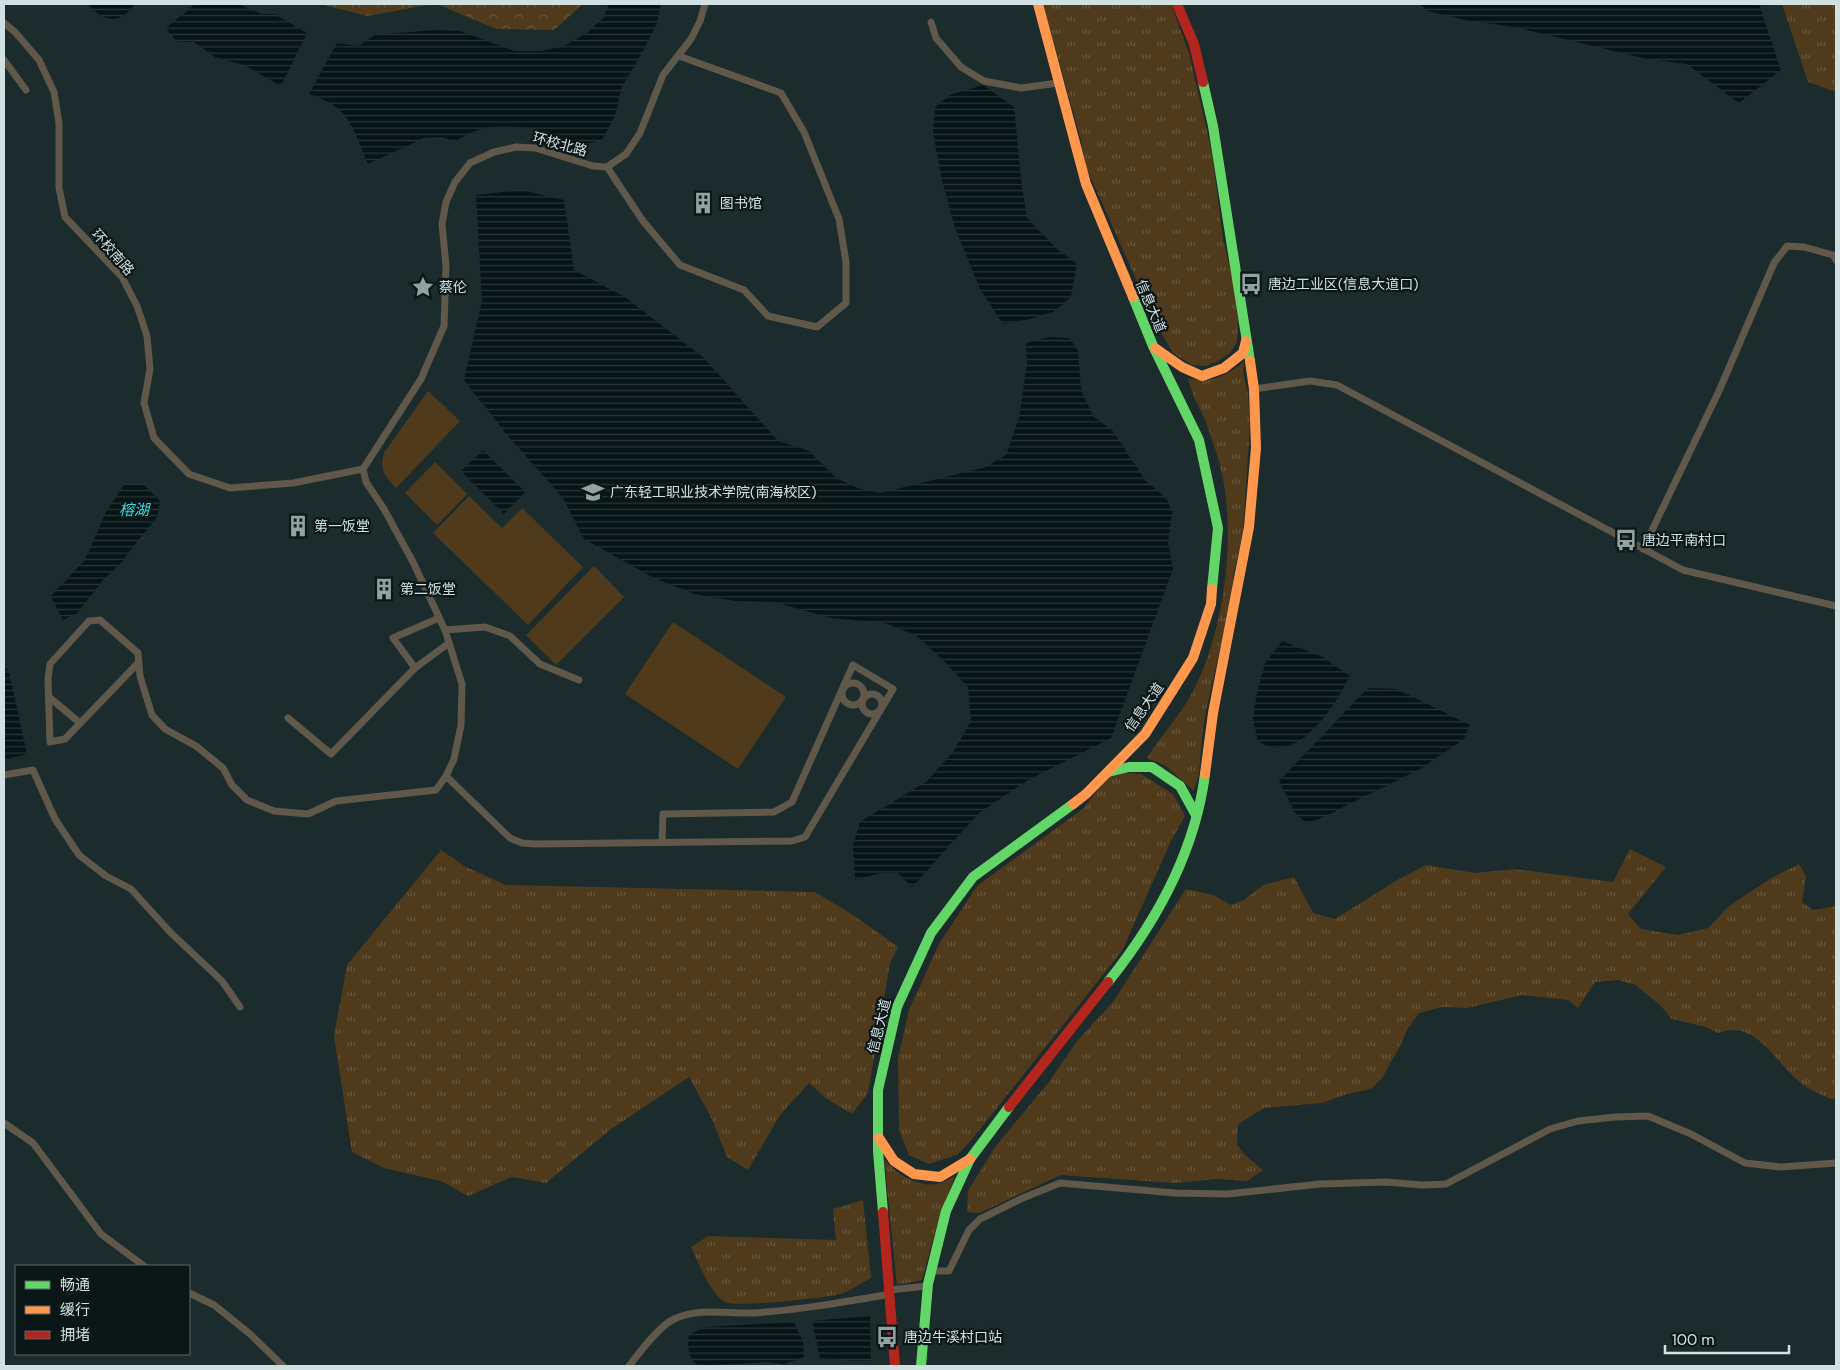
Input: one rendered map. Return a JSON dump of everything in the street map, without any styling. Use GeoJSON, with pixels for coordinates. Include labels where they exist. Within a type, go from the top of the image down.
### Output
{"type":"FeatureCollection","features":[{"type":"Feature","properties":{"kind":"main road","name":"信息大道"},"geometry":{"type":"LineString","coordinates":[[895,1366],[878,1137],[878,1090],[897,1006],[931,933],[973,877],[1086,794],[1145,734],[1193,658],[1210,604],[1218,528],[1199,440],[1153,346],[1086,184],[1038,4]]}},
{"type":"Feature","properties":{"kind":"main road"},"geometry":{"type":"LineString","coordinates":[[921,1366],[931,1271],[946,1211],[970,1159],[1026,1084],[1131,954],[1167,896],[1189,844],[1204,789],[1213,713],[1249,527],[1256,448],[1254,389],[1213,126],[1194,44],[1177,4]]}},
{"type":"Feature","properties":{"kind":"main road"},"geometry":{"type":"LineString","coordinates":[[1153,346],[1182,367],[1202,376],[1224,368],[1243,353],[1247,335]]}},
{"type":"Feature","properties":{"kind":"main road"},"geometry":{"type":"LineString","coordinates":[[1107,773],[1128,767],[1152,767],[1180,786],[1196,815]]}},
{"type":"Feature","properties":{"kind":"main road"},"geometry":{"type":"LineString","coordinates":[[878,1137],[894,1161],[914,1174],[940,1177],[970,1159]]}},
{"type":"Feature","properties":{"kind":"street"},"geometry":{"type":"LineString","coordinates":[[679,56],[781,93],[804,132],[839,219],[846,262],[846,303],[817,327],[768,316],[744,290],[680,265],[643,222],[607,167],[626,154],[640,133],[663,75],[691,39],[700,21],[705,4]]}},
{"type":"Feature","properties":{"kind":"street"},"geometry":{"type":"LineString","coordinates":[[931,22],[936,38],[961,67],[984,81],[1021,88],[1058,83]]}},
{"type":"Feature","properties":{"kind":"street","name":"环校南路"},"geometry":{"type":"LineString","coordinates":[[4,23],[15,32],[39,60],[54,92],[59,123],[59,188],[65,217],[122,277],[137,306],[147,336],[150,369],[144,403],[154,438],[189,474],[230,488],[293,482],[363,469]]}},
{"type":"Feature","properties":{"kind":"street"},"geometry":{"type":"LineString","coordinates":[[4,60],[26,90]]}},
{"type":"Feature","properties":{"kind":"street","name":"环校北路"},"geometry":{"type":"LineString","coordinates":[[363,469],[422,379],[444,326],[446,266],[442,224],[446,202],[455,182],[470,163],[494,152],[516,147],[536,148],[593,166],[607,167]]}},
{"type":"Feature","properties":{"kind":"street"},"geometry":{"type":"LineString","coordinates":[[1643,549],[1719,391],[1774,263],[1787,246],[1804,247],[1833,255],[1836,260]]}},
{"type":"Feature","properties":{"kind":"street"},"geometry":{"type":"LineString","coordinates":[[1254,389],[1310,381],[1337,385],[1683,570],[1836,606]]}},
{"type":"Feature","properties":{"kind":"street"},"geometry":{"type":"LineString","coordinates":[[139,662],[65,739],[50,742],[48,680],[50,664],[89,621],[100,620],[138,653],[139,662],[140,676],[152,715],[165,729],[196,746],[223,768],[232,786],[247,800],[274,811],[308,814],[336,801],[436,790],[446,776],[454,759],[461,725],[462,684],[445,630],[384,509],[366,482],[363,469]]}},
{"type":"Feature","properties":{"kind":"street"},"geometry":{"type":"LineString","coordinates":[[415,668],[393,638],[439,618]]}},
{"type":"Feature","properties":{"kind":"street"},"geometry":{"type":"LineString","coordinates":[[445,630],[485,627],[510,636],[540,664],[579,680]]}},
{"type":"Feature","properties":{"kind":"street"},"geometry":{"type":"LineString","coordinates":[[288,718],[331,754],[415,668],[449,643]]}},
{"type":"Feature","properties":{"kind":"street"},"geometry":{"type":"LineString","coordinates":[[446,776],[510,838],[522,843],[662,842],[792,841],[805,837],[893,689],[853,665],[792,802],[774,812],[663,814],[662,842]]}},
{"type":"Feature","properties":{"kind":"street"},"geometry":{"type":"LineString","coordinates":[[864,699],[863,708],[867,713],[876,714],[881,710],[882,703],[879,696],[873,694],[864,699],[858,704],[848,703],[842,694],[846,684],[854,682],[861,685],[865,691],[864,699]]}},
{"type":"Feature","properties":{"kind":"street"},"geometry":{"type":"LineString","coordinates":[[49,697],[80,723]]}},
{"type":"Feature","properties":{"kind":"street"},"geometry":{"type":"LineString","coordinates":[[4,775],[34,770],[55,819],[79,855],[106,876],[131,889],[170,932],[222,981],[240,1007]]}},
{"type":"Feature","properties":{"kind":"street"},"geometry":{"type":"LineString","coordinates":[[931,1271],[949,1271],[969,1230],[980,1219],[1023,1198],[1060,1183],[1174,1193],[1227,1194],[1320,1184],[1386,1182],[1422,1185],[1446,1184],[1550,1129],[1578,1121],[1648,1116],[1691,1134],[1745,1163],[1781,1167],[1836,1163]]}},
{"type":"Feature","properties":{"kind":"street"},"geometry":{"type":"LineString","coordinates":[[4,1123],[33,1143],[101,1234],[143,1265]]}},
{"type":"Feature","properties":{"kind":"street"},"geometry":{"type":"LineString","coordinates":[[629,1366],[645,1345],[671,1320],[689,1313],[719,1311],[752,1313],[825,1306],[928,1286]]}},
{"type":"Feature","properties":{"kind":"street"},"geometry":{"type":"LineString","coordinates":[[190,1293],[214,1305],[250,1334],[283,1366]]}},
{"type":"Feature","properties":{"kind":"green space"},"geometry":{"type":"Polygon","coordinates":[[[320,4],[434,4],[367,16],[320,4]]]}},
{"type":"Feature","properties":{"kind":"green space"},"geometry":{"type":"Polygon","coordinates":[[[437,4],[583,4],[554,30],[496,29],[437,4]]]}},
{"type":"Feature","properties":{"kind":"green space"},"geometry":{"type":"Polygon","coordinates":[[[1043,4],[1171,4],[1189,53],[1212,153],[1223,239],[1233,281],[1238,321],[1237,342],[1230,353],[1220,360],[1206,366],[1192,365],[1173,353],[1156,324],[1086,167],[1081,140],[1043,4]]]}},
{"type":"Feature","properties":{"kind":"green space"},"geometry":{"type":"Polygon","coordinates":[[[1782,4],[1836,4],[1836,92],[1808,82],[1782,4]]]}},
{"type":"Feature","properties":{"kind":"green space"},"geometry":{"type":"Polygon","coordinates":[[[1244,361],[1243,373],[1248,394],[1250,426],[1243,530],[1233,579],[1230,606],[1206,710],[1199,773],[1194,791],[1166,766],[1147,758],[1187,701],[1203,669],[1219,614],[1224,584],[1228,524],[1226,496],[1216,452],[1188,378],[1203,380],[1225,375],[1244,361]]]}},
{"type":"Feature","properties":{"kind":"green space"},"geometry":{"type":"Polygon","coordinates":[[[428,391],[460,421],[396,488],[384,472],[382,464],[384,453],[428,391]]]}},
{"type":"Feature","properties":{"kind":"green space"},"geometry":{"type":"Polygon","coordinates":[[[435,462],[467,494],[437,525],[405,493],[435,462]]]}},
{"type":"Feature","properties":{"kind":"green space"},"geometry":{"type":"Polygon","coordinates":[[[469,496],[502,528],[522,508],[583,567],[528,625],[433,533],[469,496]]]}},
{"type":"Feature","properties":{"kind":"green space"},"geometry":{"type":"Polygon","coordinates":[[[594,566],[624,597],[556,665],[526,635],[594,566]]]}},
{"type":"Feature","properties":{"kind":"green space"},"geometry":{"type":"Polygon","coordinates":[[[673,622],[786,697],[738,769],[625,694],[673,622]]]}},
{"type":"Feature","properties":{"kind":"green space"},"geometry":{"type":"Polygon","coordinates":[[[1111,772],[1141,774],[1173,794],[1185,816],[1171,841],[1122,951],[969,1143],[957,1155],[929,1164],[909,1155],[899,1130],[898,1058],[909,1010],[939,944],[977,886],[1084,808],[1111,772]]]}},
{"type":"Feature","properties":{"kind":"green space"},"geometry":{"type":"Polygon","coordinates":[[[1630,849],[1666,867],[1628,914],[1641,929],[1678,935],[1708,928],[1729,906],[1770,879],[1799,864],[1806,876],[1802,902],[1813,910],[1836,906],[1836,1099],[1831,1099],[1804,1085],[1754,1037],[1743,1032],[1731,1030],[1718,1033],[1706,1027],[1672,1019],[1660,1005],[1636,985],[1618,980],[1595,982],[1578,1008],[1568,1000],[1522,995],[1467,1008],[1442,1007],[1419,1013],[1408,1028],[1382,1078],[1371,1089],[1347,1094],[1322,1103],[1264,1108],[1238,1124],[1237,1145],[1245,1155],[1263,1170],[1247,1181],[1217,1179],[1175,1183],[1061,1175],[979,1213],[967,1212],[968,1191],[995,1147],[1048,1083],[1078,1040],[1113,1002],[1186,889],[1213,895],[1231,905],[1244,900],[1263,885],[1294,877],[1313,913],[1335,919],[1399,879],[1426,865],[1475,873],[1514,869],[1613,882],[1630,849]]]}},
{"type":"Feature","properties":{"kind":"green space"},"geometry":{"type":"Polygon","coordinates":[[[441,850],[466,867],[506,885],[815,892],[853,915],[898,947],[890,963],[868,1093],[852,1114],[827,1099],[809,1083],[780,1115],[748,1170],[727,1157],[711,1117],[689,1077],[610,1130],[546,1183],[512,1177],[468,1196],[441,1181],[384,1168],[352,1152],[334,1036],[347,965],[441,850]]]}},
{"type":"Feature","properties":{"kind":"green space"},"geometry":{"type":"Polygon","coordinates":[[[884,1159],[901,1174],[922,1183],[939,1183],[955,1176],[940,1214],[922,1280],[897,1285],[884,1159]]]}},
{"type":"Feature","properties":{"kind":"green space"},"geometry":{"type":"Polygon","coordinates":[[[863,1200],[871,1278],[840,1294],[762,1303],[732,1304],[725,1302],[709,1285],[691,1247],[708,1236],[836,1240],[833,1209],[863,1200]]]}},
{"type":"Feature","properties":{"kind":"water"},"geometry":{"type":"Polygon","coordinates":[[[87,4],[135,4],[123,16],[111,19],[100,15],[87,4]]]}},
{"type":"Feature","properties":{"kind":"water"},"geometry":{"type":"Polygon","coordinates":[[[195,4],[239,4],[261,14],[274,14],[307,33],[281,86],[244,65],[215,57],[194,42],[177,42],[166,28],[195,4]]]}},
{"type":"Feature","properties":{"kind":"water"},"geometry":{"type":"Polygon","coordinates":[[[609,4],[661,4],[657,23],[622,87],[615,116],[602,140],[592,143],[576,143],[534,129],[492,127],[470,133],[455,141],[442,137],[424,138],[368,164],[353,129],[342,112],[323,99],[309,94],[337,43],[358,46],[375,35],[435,30],[460,31],[515,51],[541,51],[564,46],[587,33],[604,17],[609,4]]]}},
{"type":"Feature","properties":{"kind":"water"},"geometry":{"type":"Polygon","coordinates":[[[1420,4],[1759,4],[1781,70],[1739,103],[1687,64],[1647,59],[1515,27],[1470,21],[1428,11],[1420,4]]]}},
{"type":"Feature","properties":{"kind":"water"},"geometry":{"type":"Polygon","coordinates":[[[983,85],[1014,107],[1027,218],[1057,249],[1077,264],[1071,297],[1053,312],[1003,324],[980,289],[955,228],[942,180],[933,133],[935,107],[950,95],[983,85]]]}},
{"type":"Feature","properties":{"kind":"water"},"geometry":{"type":"Polygon","coordinates":[[[522,190],[564,200],[574,270],[625,297],[704,358],[778,441],[809,451],[836,478],[858,488],[880,493],[986,467],[1006,455],[1019,418],[1027,364],[1026,343],[1050,337],[1069,338],[1078,350],[1081,390],[1093,416],[1112,430],[1146,481],[1167,499],[1172,513],[1168,542],[1173,569],[1111,738],[1028,780],[979,813],[912,887],[898,873],[881,873],[855,880],[853,846],[860,822],[927,781],[953,752],[971,721],[968,687],[917,636],[885,623],[831,618],[774,602],[735,601],[694,594],[652,577],[584,539],[563,498],[508,436],[464,380],[482,301],[476,195],[522,190]]]}},
{"type":"Feature","properties":{"kind":"water"},"geometry":{"type":"Polygon","coordinates":[[[483,450],[525,492],[504,514],[461,471],[483,450]]]}},
{"type":"Feature","properties":{"kind":"water","name":"榕湖"},"geometry":{"type":"Polygon","coordinates":[[[124,484],[143,484],[160,501],[157,518],[122,562],[103,580],[77,613],[63,620],[51,596],[85,560],[106,512],[124,484]]]}},
{"type":"Feature","properties":{"kind":"water"},"geometry":{"type":"Polygon","coordinates":[[[1282,641],[1323,657],[1350,676],[1331,708],[1315,728],[1296,743],[1274,748],[1258,741],[1253,720],[1256,697],[1265,663],[1282,641]]]}},
{"type":"Feature","properties":{"kind":"water"},"geometry":{"type":"Polygon","coordinates":[[[4,666],[9,672],[27,754],[4,760],[4,666]]]}},
{"type":"Feature","properties":{"kind":"water"},"geometry":{"type":"Polygon","coordinates":[[[1368,688],[1397,689],[1470,725],[1464,739],[1422,768],[1319,819],[1306,823],[1294,811],[1279,781],[1368,688]]]}},
{"type":"Feature","properties":{"kind":"water"},"geometry":{"type":"Polygon","coordinates":[[[870,1316],[871,1360],[855,1361],[820,1358],[812,1321],[870,1316]]]}},
{"type":"Feature","properties":{"kind":"water"},"geometry":{"type":"Polygon","coordinates":[[[794,1322],[803,1342],[804,1357],[784,1364],[767,1362],[699,1366],[690,1356],[689,1335],[704,1327],[794,1322]]]}},
{"type":"Feature","properties":{"kind":"traffic: fast"},"geometry":{"type":"LineString","coordinates":[[1203,82],[1213,126],[1250,361]]}},
{"type":"Feature","properties":{"kind":"traffic: fast"},"geometry":{"type":"LineString","coordinates":[[1133,297],[1153,346],[1199,440],[1218,528],[1212,589]]}},
{"type":"Feature","properties":{"kind":"traffic: fast"},"geometry":{"type":"LineString","coordinates":[[1108,772],[1129,767],[1152,767],[1180,786],[1196,815]]}},
{"type":"Feature","properties":{"kind":"traffic: fast"},"geometry":{"type":"LineString","coordinates":[[1108,982],[1142,935],[1158,910],[1171,884],[1193,831],[1205,774]]}},
{"type":"Feature","properties":{"kind":"traffic: fast"},"geometry":{"type":"LineString","coordinates":[[883,1212],[878,1151],[878,1090],[897,1007],[931,933],[973,877],[1073,804]]}},
{"type":"Feature","properties":{"kind":"traffic: fast"},"geometry":{"type":"LineString","coordinates":[[921,1366],[928,1284],[946,1211],[970,1159],[1009,1107]]}},
{"type":"Feature","properties":{"kind":"traffic: slow"},"geometry":{"type":"LineString","coordinates":[[1038,4],[1086,184],[1133,297]]}},
{"type":"Feature","properties":{"kind":"traffic: slow"},"geometry":{"type":"LineString","coordinates":[[1155,348],[1182,367],[1202,376],[1224,368],[1243,353],[1246,341]]}},
{"type":"Feature","properties":{"kind":"traffic: slow"},"geometry":{"type":"LineString","coordinates":[[1205,774],[1213,713],[1249,527],[1256,448],[1254,389],[1250,361]]}},
{"type":"Feature","properties":{"kind":"traffic: slow"},"geometry":{"type":"LineString","coordinates":[[1073,804],[1086,794],[1145,734],[1193,658],[1211,604],[1212,589]]}},
{"type":"Feature","properties":{"kind":"traffic: slow"},"geometry":{"type":"LineString","coordinates":[[879,1138],[894,1161],[914,1174],[940,1177],[970,1159]]}},
{"type":"Feature","properties":{"kind":"traffic: jam"},"geometry":{"type":"LineString","coordinates":[[1177,4],[1194,44],[1203,82]]}},
{"type":"Feature","properties":{"kind":"traffic: jam"},"geometry":{"type":"LineString","coordinates":[[1009,1107],[1108,982]]}},
{"type":"Feature","properties":{"kind":"traffic: jam"},"geometry":{"type":"LineString","coordinates":[[883,1212],[895,1366]]}},
{"type":"Feature","properties":{"kind":"place","name":"图书馆"},"geometry":{"type":"Point","coordinates":[703,203]}},
{"type":"Feature","properties":{"kind":"place","name":"唐边工业区(信息大道口)"},"geometry":{"type":"Point","coordinates":[1251,284]}},
{"type":"Feature","properties":{"kind":"place","name":"蔡伦"},"geometry":{"type":"Point","coordinates":[423,287]}},
{"type":"Feature","properties":{"kind":"place","name":"广东轻工职业技术学院(南海校区)"},"geometry":{"type":"Point","coordinates":[593,492]}},
{"type":"Feature","properties":{"kind":"place","name":"第一饭堂"},"geometry":{"type":"Point","coordinates":[298,526]}},
{"type":"Feature","properties":{"kind":"place","name":"唐边平南村口"},"geometry":{"type":"Point","coordinates":[1626,540]}},
{"type":"Feature","properties":{"kind":"place","name":"第二饭堂"},"geometry":{"type":"Point","coordinates":[384,589]}},
{"type":"Feature","properties":{"kind":"place","name":"唐边牛溪村口站"},"geometry":{"type":"Point","coordinates":[887,1337]}}]}
